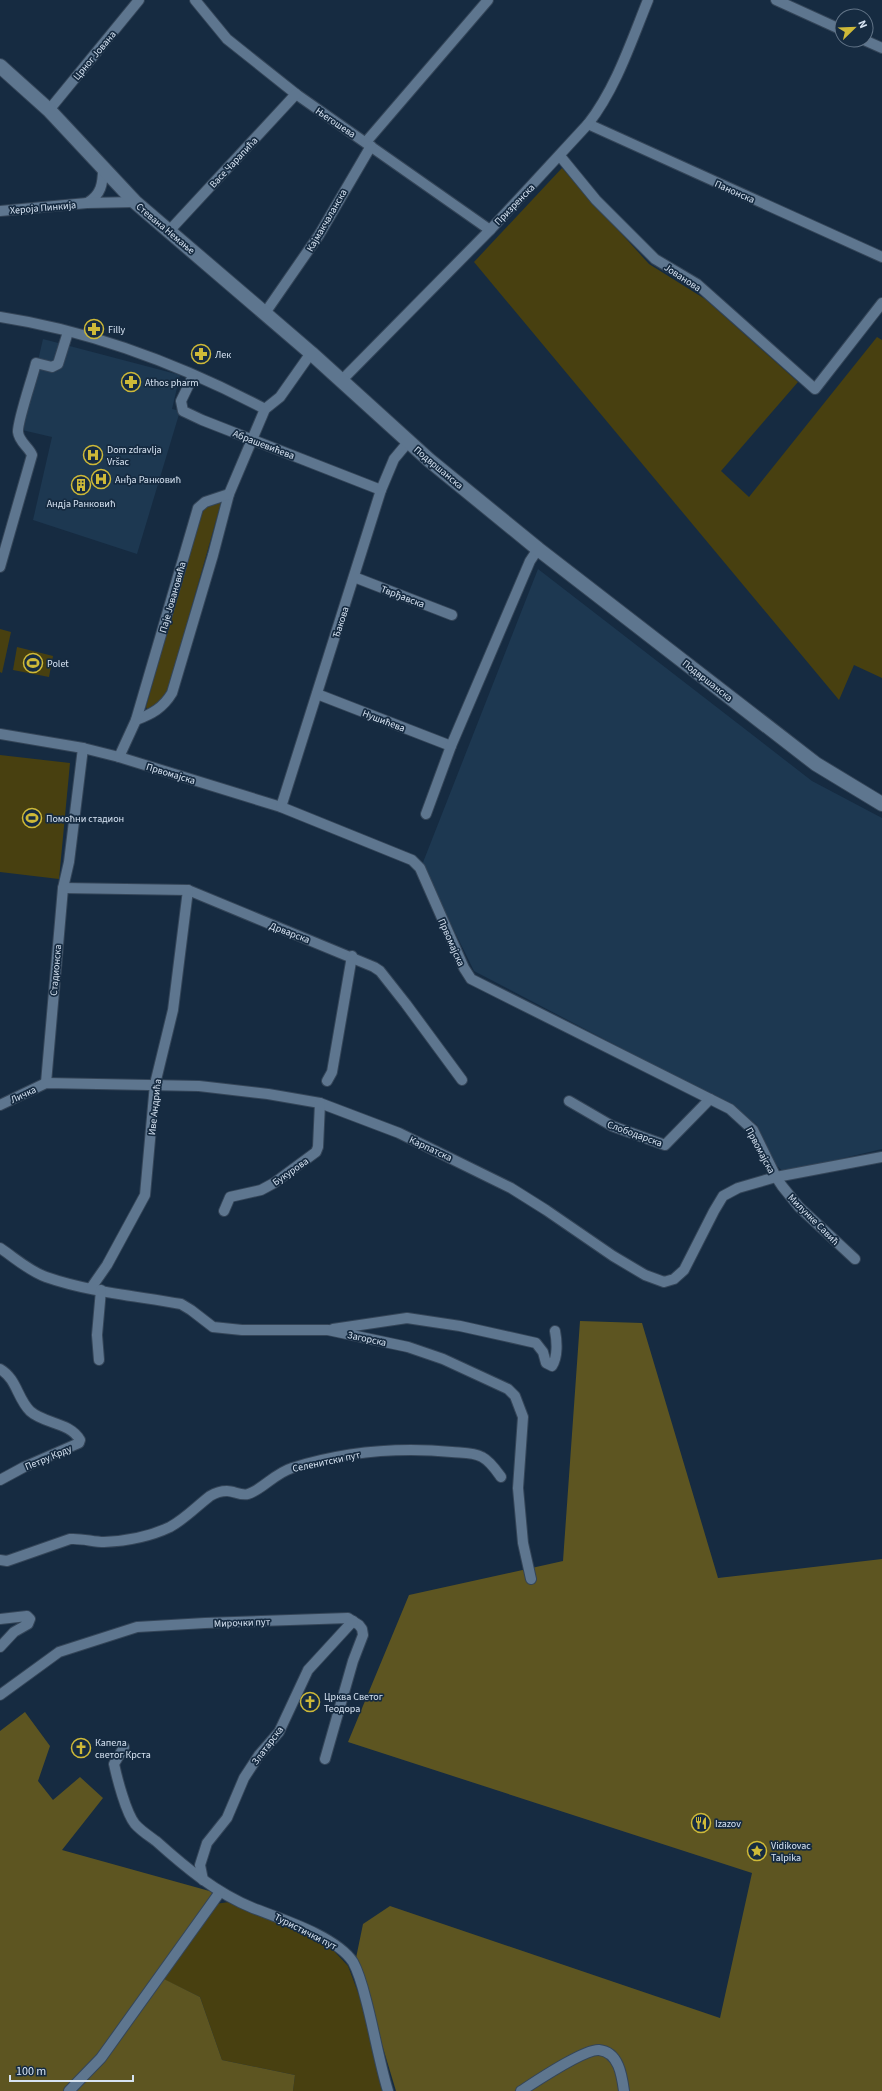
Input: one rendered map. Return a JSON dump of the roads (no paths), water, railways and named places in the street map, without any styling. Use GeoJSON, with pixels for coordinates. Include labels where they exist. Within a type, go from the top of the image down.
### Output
{"type":"FeatureCollection","features":[{"type":"Feature","properties":{"kind":"street","name":"Црног Јована"},"geometry":{"type":"LineString","coordinates":[[49,110],[139,0]]}},
{"type":"Feature","properties":{"kind":"street","name":"Његошева"},"geometry":{"type":"LineString","coordinates":[[195,0],[227,39],[296,94],[490,230]]}},
{"type":"Feature","properties":{"kind":"street","name":"Призренска"},"geometry":{"type":"LineString","coordinates":[[341,381],[490,230],[588,124],[596,114],[613,82],[648,0]]}},
{"type":"Feature","properties":{"kind":"street"},"geometry":{"type":"LineString","coordinates":[[776,0],[834,26]]}},
{"type":"Feature","properties":{"kind":"street","name":"Кајмакчаланска"},"geometry":{"type":"LineString","coordinates":[[265,313],[317,239],[369,144],[486,1]]}},
{"type":"Feature","properties":{"kind":"street","name":"Стевана Немање"},"geometry":{"type":"LineString","coordinates":[[0,67],[49,110],[135,202],[170,230],[341,381]]}},
{"type":"Feature","properties":{"kind":"street","name":"Васе Чарапића"},"geometry":{"type":"LineString","coordinates":[[170,230],[296,94]]}},
{"type":"Feature","properties":{"kind":"street","name":"Панонска"},"geometry":{"type":"LineString","coordinates":[[588,124],[882,257]]}},
{"type":"Feature","properties":{"kind":"street","name":"Јованова"},"geometry":{"type":"LineString","coordinates":[[560,156],[596,200],[655,260],[697,284],[815,389],[882,303]]}},
{"type":"Feature","properties":{"kind":"street","name":"Хероја Пинкија"},"geometry":{"type":"LineString","coordinates":[[87,203],[97,196],[100,190],[103,168]]}},
{"type":"Feature","properties":{"kind":"street","name":"Хероја Пинкија"},"geometry":{"type":"LineString","coordinates":[[0,211],[87,203],[135,202]]}},
{"type":"Feature","properties":{"kind":"street"},"geometry":{"type":"LineString","coordinates":[[0,318],[23,321],[68,332],[138,353],[265,409]]}},
{"type":"Feature","properties":{"kind":"street"},"geometry":{"type":"LineString","coordinates":[[0,567],[32,456],[18,433],[36,364],[52,367],[58,364],[68,332]]}},
{"type":"Feature","properties":{"kind":"street"},"geometry":{"type":"LineString","coordinates":[[136,720],[156,711],[168,701],[172,693],[213,555],[229,494],[265,409],[280,397],[311,353]]}},
{"type":"Feature","properties":{"kind":"street","name":"Абрашевићева"},"geometry":{"type":"LineString","coordinates":[[193,376],[181,401],[183,411],[193,417],[381,490]]}},
{"type":"Feature","properties":{"kind":"street","name":"Подвршанска"},"geometry":{"type":"LineString","coordinates":[[341,381],[390,425],[538,549],[816,764],[882,804]]}},
{"type":"Feature","properties":{"kind":"street"},"geometry":{"type":"LineString","coordinates":[[390,425],[397,438],[394,459]]}},
{"type":"Feature","properties":{"kind":"street","name":"Ђакова"},"geometry":{"type":"LineString","coordinates":[[281,807],[381,490],[394,459],[409,441]]}},
{"type":"Feature","properties":{"kind":"street","name":"Паје Јовановића"},"geometry":{"type":"LineString","coordinates":[[119,758],[136,720],[198,508],[205,502],[229,494]]}},
{"type":"Feature","properties":{"kind":"street"},"geometry":{"type":"LineString","coordinates":[[426,814],[451,746],[530,561],[538,549]]}},
{"type":"Feature","properties":{"kind":"street","name":"Тврђавска"},"geometry":{"type":"LineString","coordinates":[[354,577],[452,615]]}},
{"type":"Feature","properties":{"kind":"street","name":"Нушићева"},"geometry":{"type":"LineString","coordinates":[[317,694],[451,746]]}},
{"type":"Feature","properties":{"kind":"street","name":"Првомајска"},"geometry":{"type":"LineString","coordinates":[[0,734],[83,748],[281,807],[412,860],[418,865],[464,968],[471,979],[730,1109],[748,1124],[758,1139],[776,1177],[882,1156]]}},
{"type":"Feature","properties":{"kind":"street","name":"Стадионска"},"geometry":{"type":"LineString","coordinates":[[46,1083],[63,888],[69,862],[83,748]]}},
{"type":"Feature","properties":{"kind":"street","name":"Дрварска"},"geometry":{"type":"LineString","coordinates":[[63,888],[188,890],[207,896],[259,921],[352,956],[380,971],[462,1080]]}},
{"type":"Feature","properties":{"kind":"street","name":"Иве Андрића"},"geometry":{"type":"LineString","coordinates":[[99,1360],[96,1289],[107,1265],[146,1195],[155,1084],[174,1010],[188,890]]}},
{"type":"Feature","properties":{"kind":"street"},"geometry":{"type":"LineString","coordinates":[[327,1081],[332,1072],[352,956]]}},
{"type":"Feature","properties":{"kind":"street"},"geometry":{"type":"LineString","coordinates":[[46,1083],[155,1084]]}},
{"type":"Feature","properties":{"kind":"street","name":"Личка"},"geometry":{"type":"LineString","coordinates":[[0,1105],[46,1083]]}},
{"type":"Feature","properties":{"kind":"street","name":"Карпатска"},"geometry":{"type":"LineString","coordinates":[[155,1084],[228,1089],[320,1103],[399,1133],[511,1188],[613,1256],[653,1280],[669,1281],[679,1276],[689,1262],[714,1210],[723,1196],[733,1190],[776,1177]]}},
{"type":"Feature","properties":{"kind":"street","name":"Слободарска"},"geometry":{"type":"LineString","coordinates":[[569,1101],[612,1126],[665,1145],[710,1099]]}},
{"type":"Feature","properties":{"kind":"street","name":"Букурова"},"geometry":{"type":"LineString","coordinates":[[224,1211],[230,1197],[261,1190],[274,1183],[316,1152],[318,1147],[320,1103]]}},
{"type":"Feature","properties":{"kind":"street","name":"Милунке Савић"},"geometry":{"type":"LineString","coordinates":[[776,1177],[800,1207],[855,1259]]}},
{"type":"Feature","properties":{"kind":"street","name":"Загорска"},"geometry":{"type":"LineString","coordinates":[[0,1248],[35,1272],[46,1277],[96,1289],[181,1304],[213,1327],[242,1330],[328,1330],[369,1337],[427,1353],[500,1384],[515,1396],[523,1417],[518,1488],[523,1543],[531,1578]]}},
{"type":"Feature","properties":{"kind":"street"},"geometry":{"type":"LineString","coordinates":[[328,1330],[406,1318],[460,1326],[536,1343],[543,1352],[546,1363],[552,1366],[555,1362],[555,1330]]}},
{"type":"Feature","properties":{"kind":"street","name":"Петру Крду"},"geometry":{"type":"LineString","coordinates":[[0,1369],[14,1382],[31,1411],[68,1429],[80,1440],[79,1443],[24,1467],[0,1480]]}},
{"type":"Feature","properties":{"kind":"street","name":"Селенитски пут"},"geometry":{"type":"LineString","coordinates":[[0,1560],[7,1561],[70,1539],[77,1538],[94,1542],[122,1541],[142,1538],[170,1527],[216,1493],[228,1491],[243,1495],[249,1494],[272,1477],[291,1468],[356,1454],[390,1450],[428,1450],[476,1455],[488,1461],[501,1477]]}},
{"type":"Feature","properties":{"kind":"street"},"geometry":{"type":"LineString","coordinates":[[0,1647],[9,1636],[30,1621],[29,1617],[4,1618]]}},
{"type":"Feature","properties":{"kind":"street","name":"Мирочки пут"},"geometry":{"type":"LineString","coordinates":[[0,1695],[50,1657],[59,1652],[137,1628],[328,1618],[342,1618],[353,1621]]}},
{"type":"Feature","properties":{"kind":"street"},"geometry":{"type":"LineString","coordinates":[[325,1759],[353,1661],[363,1635],[362,1629],[353,1621]]}},
{"type":"Feature","properties":{"kind":"street","name":"Златарска"},"geometry":{"type":"LineString","coordinates":[[204,1880],[200,1865],[207,1843],[227,1818],[244,1778],[259,1755],[279,1732],[308,1670],[353,1621]]}},
{"type":"Feature","properties":{"kind":"street","name":"Туристички пут"},"geometry":{"type":"LineString","coordinates":[[124,1748],[114,1764],[118,1785],[134,1823],[174,1857],[220,1892],[253,1908],[282,1917],[316,1935],[342,1950],[353,1963],[362,1986],[388,2091]]}},
{"type":"Feature","properties":{"kind":"street"},"geometry":{"type":"LineString","coordinates":[[69,2091],[100,2058],[220,1892]]}},
{"type":"Feature","properties":{"kind":"street"},"geometry":{"type":"LineString","coordinates":[[520,2091],[579,2057],[599,2050],[610,2054],[618,2063],[624,2091]]}},
{"type":"Feature","properties":{"kind":"place","name":"Filly"},"geometry":{"type":"Point","coordinates":[94,329]}},
{"type":"Feature","properties":{"kind":"place","name":"Лек"},"geometry":{"type":"Point","coordinates":[201,354]}},
{"type":"Feature","properties":{"kind":"place","name":"Athos pharm"},"geometry":{"type":"Point","coordinates":[131,382]}},
{"type":"Feature","properties":{"kind":"place","name":"Dom zdravlja Vršac"},"geometry":{"type":"Point","coordinates":[93,455]}},
{"type":"Feature","properties":{"kind":"place","name":"Анђа Ранковић"},"geometry":{"type":"Point","coordinates":[101,479]}},
{"type":"Feature","properties":{"kind":"place","name":"Андја Ранковић"},"geometry":{"type":"Point","coordinates":[81,485]}},
{"type":"Feature","properties":{"kind":"place","name":"Polet"},"geometry":{"type":"Point","coordinates":[33,663]}},
{"type":"Feature","properties":{"kind":"place","name":"Помоћни стадион"},"geometry":{"type":"Point","coordinates":[32,818]}},
{"type":"Feature","properties":{"kind":"place","name":"Црква Светог Теодора"},"geometry":{"type":"Point","coordinates":[310,1702]}},
{"type":"Feature","properties":{"kind":"place","name":"Капела светог Крста"},"geometry":{"type":"Point","coordinates":[81,1748]}},
{"type":"Feature","properties":{"kind":"place","name":"Izazov"},"geometry":{"type":"Point","coordinates":[701,1823]}},
{"type":"Feature","properties":{"kind":"place","name":"Vidikovac Talpika"},"geometry":{"type":"Point","coordinates":[757,1851]}}]}
